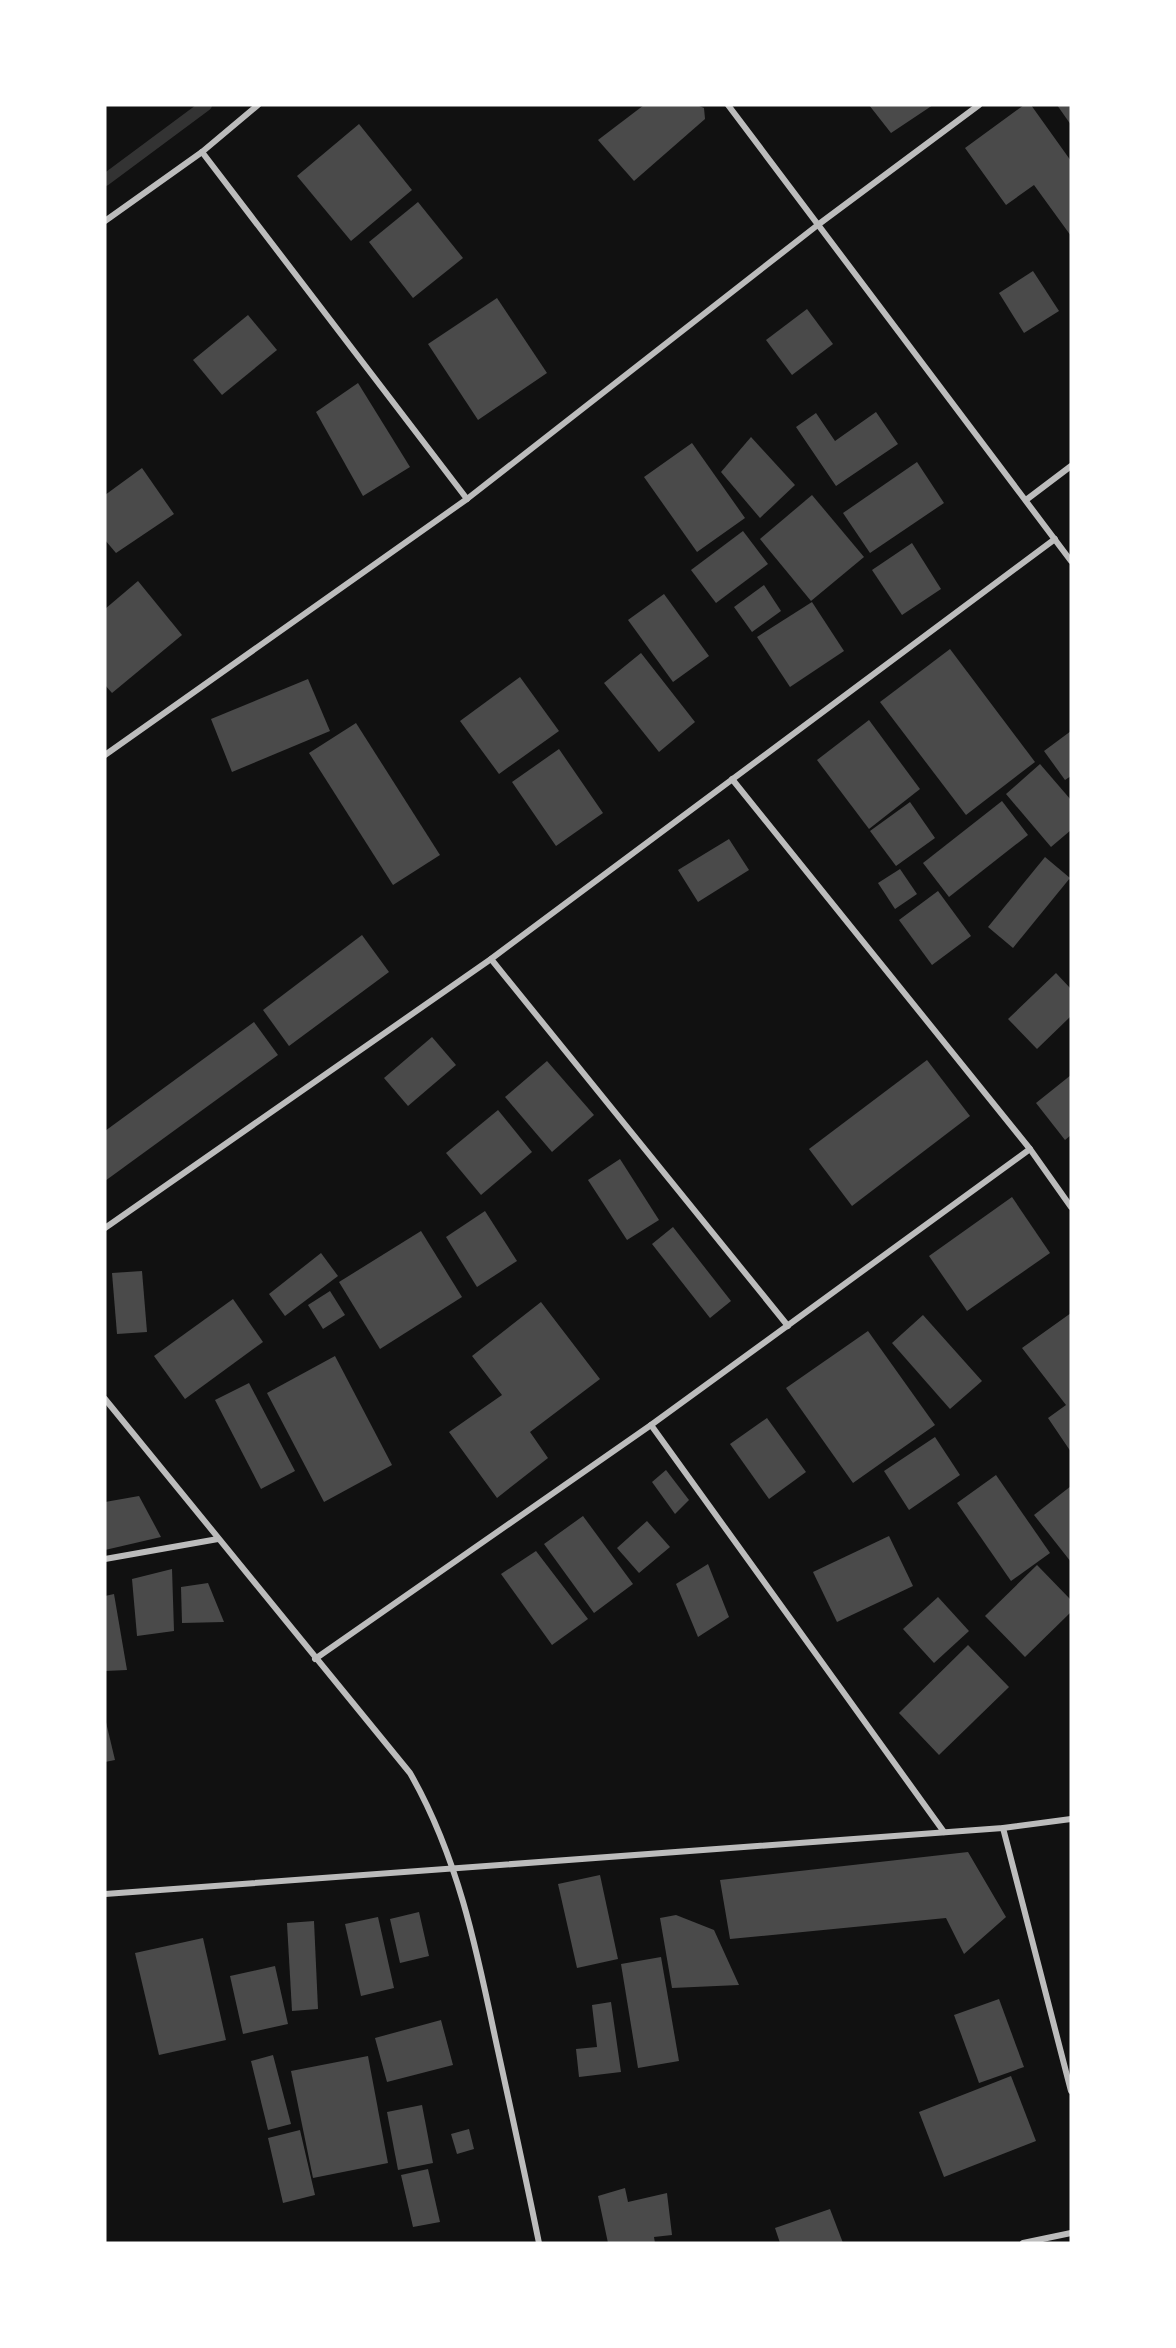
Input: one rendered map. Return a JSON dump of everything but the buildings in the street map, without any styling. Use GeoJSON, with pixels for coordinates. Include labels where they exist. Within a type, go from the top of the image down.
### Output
{"type":"FeatureCollection","features":[{"type":"Feature","properties":{"kind":"street"},"geometry":{"type":"LineString","coordinates":[[105,221],[202,152],[258,105]]}},
{"type":"Feature","properties":{"kind":"street"},"geometry":{"type":"LineString","coordinates":[[728,105],[1071,561]]}},
{"type":"Feature","properties":{"kind":"street"},"geometry":{"type":"LineString","coordinates":[[105,755],[467,499],[819,224],[979,105]]}},
{"type":"Feature","properties":{"kind":"street"},"geometry":{"type":"LineString","coordinates":[[202,152],[467,499]]}},
{"type":"Feature","properties":{"kind":"street"},"geometry":{"type":"LineString","coordinates":[[1026,500],[1071,466]]}},
{"type":"Feature","properties":{"kind":"street"},"geometry":{"type":"LineString","coordinates":[[105,1228],[491,958],[1055,539]]}},
{"type":"Feature","properties":{"kind":"street"},"geometry":{"type":"LineString","coordinates":[[732,779],[1030,1149],[1071,1207]]}},
{"type":"Feature","properties":{"kind":"street"},"geometry":{"type":"LineString","coordinates":[[491,958],[788,1326]]}},
{"type":"Feature","properties":{"kind":"street"},"geometry":{"type":"LineString","coordinates":[[315,1659],[651,1425],[1030,1149]]}},
{"type":"Feature","properties":{"kind":"street"},"geometry":{"type":"LineString","coordinates":[[105,1399],[410,1773],[429,1806],[454,1869],[477,1952],[539,2243]]}},
{"type":"Feature","properties":{"kind":"street"},"geometry":{"type":"LineString","coordinates":[[651,1425],[944,1832]]}},
{"type":"Feature","properties":{"kind":"street"},"geometry":{"type":"LineString","coordinates":[[105,1559],[218,1539]]}},
{"type":"Feature","properties":{"kind":"street"},"geometry":{"type":"LineString","coordinates":[[105,1894],[1003,1828],[1071,1819]]}},
{"type":"Feature","properties":{"kind":"street"},"geometry":{"type":"LineString","coordinates":[[1003,1828],[1071,2091]]}},
{"type":"Feature","properties":{"kind":"street"},"geometry":{"type":"LineString","coordinates":[[1023,2243],[1071,2232]]}},
{"type":"Feature","properties":{"kind":"waterway"},"geometry":{"type":"LineString","coordinates":[[105,180],[206,105]]}}]}
